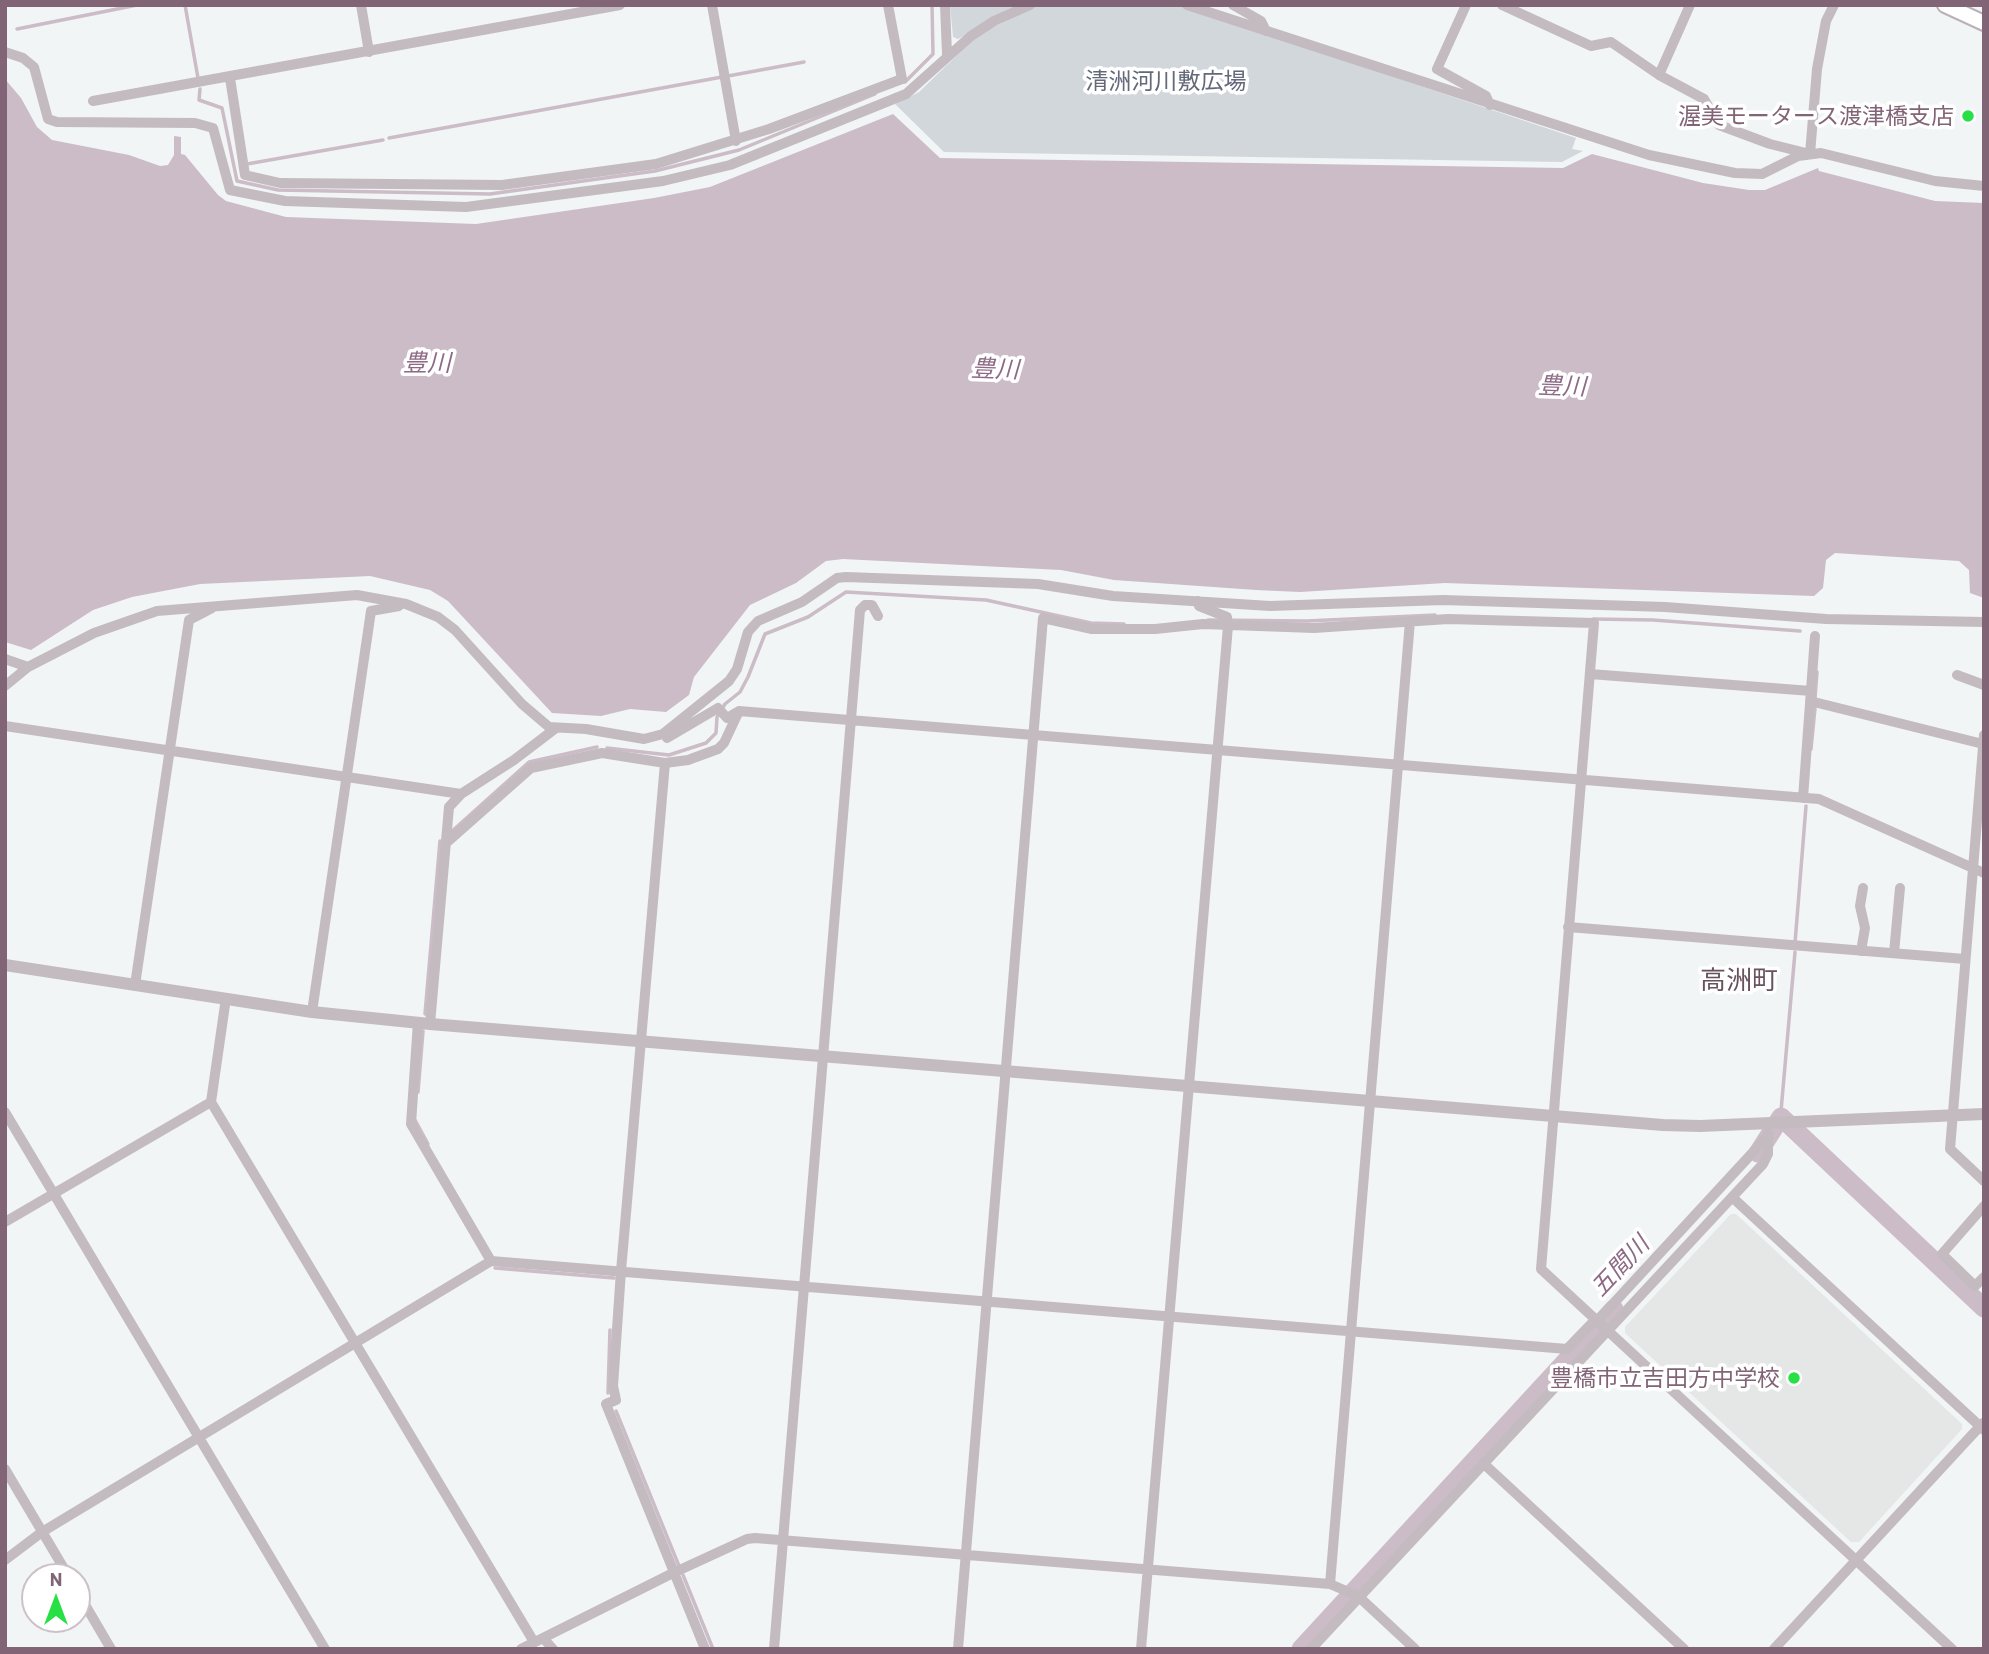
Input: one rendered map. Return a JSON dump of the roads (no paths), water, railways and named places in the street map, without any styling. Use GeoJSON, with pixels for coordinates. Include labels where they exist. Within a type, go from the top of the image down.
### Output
{"type":"FeatureCollection","features":[{"type":"Feature","properties":{"kind":"main road"},"geometry":{"type":"LineString","coordinates":[[1945,5],[1984,23]]}},
{"type":"Feature","properties":{"kind":"street"},"geometry":{"type":"LineString","coordinates":[[361,5],[369,52]]}},
{"type":"Feature","properties":{"kind":"street"},"geometry":{"type":"LineString","coordinates":[[93,100],[230,78],[620,5]]}},
{"type":"Feature","properties":{"kind":"street"},"geometry":{"type":"LineString","coordinates":[[712,5],[736,141]]}},
{"type":"Feature","properties":{"kind":"street"},"geometry":{"type":"LineString","coordinates":[[230,78],[245,175],[279,183],[502,185],[656,164],[736,141],[902,79],[888,5]]}},
{"type":"Feature","properties":{"kind":"street"},"geometry":{"type":"LineString","coordinates":[[945,5],[947,54]]}},
{"type":"Feature","properties":{"kind":"street"},"geometry":{"type":"LineString","coordinates":[[5,52],[23,58],[34,67],[48,119],[57,122],[195,123],[213,128],[230,190],[285,201],[467,207],[663,181],[730,165],[906,94],[921,83],[947,54],[994,21],[1030,5]]}},
{"type":"Feature","properties":{"kind":"street"},"geometry":{"type":"LineString","coordinates":[[1187,5],[1490,106],[1649,155],[1735,173],[1762,174],[1798,156],[1811,154]]}},
{"type":"Feature","properties":{"kind":"street"},"geometry":{"type":"LineString","coordinates":[[1233,5],[1261,21],[1266,31]]}},
{"type":"Feature","properties":{"kind":"street"},"geometry":{"type":"LineString","coordinates":[[1466,5],[1437,69],[1486,96],[1490,106]]}},
{"type":"Feature","properties":{"kind":"street"},"geometry":{"type":"LineString","coordinates":[[1502,5],[1591,46],[1611,42],[1659,75],[1704,99],[1719,125],[1770,144],[1811,154],[1833,155],[1935,181],[1984,186]]}},
{"type":"Feature","properties":{"kind":"street"},"geometry":{"type":"LineString","coordinates":[[1659,75],[1690,5]]}},
{"type":"Feature","properties":{"kind":"street"},"geometry":{"type":"LineString","coordinates":[[1811,154],[1817,69],[1826,21],[1834,5]]}},
{"type":"Feature","properties":{"kind":"street"},"geometry":{"type":"LineString","coordinates":[[653,739],[729,681],[752,626],[802,602],[837,578],[1038,584],[1113,596],[1270,606],[1443,600],[1665,607],[1826,619],[1984,622]]}},
{"type":"Feature","properties":{"kind":"street"},"geometry":{"type":"LineString","coordinates":[[5,686],[28,667],[94,632],[136,617],[218,605],[357,595],[406,604],[438,617],[455,630],[522,704],[544,724],[556,728],[665,739],[721,712],[727,718],[739,711],[1032,737],[1819,799],[1984,873]]}},
{"type":"Feature","properties":{"kind":"street"},"geometry":{"type":"LineString","coordinates":[[1198,601],[1199,606],[1227,622]]}},
{"type":"Feature","properties":{"kind":"street"},"geometry":{"type":"LineString","coordinates":[[312,1012],[371,611],[406,604]]}},
{"type":"Feature","properties":{"kind":"street"},"geometry":{"type":"LineString","coordinates":[[135,985],[189,620],[218,605]]}},
{"type":"Feature","properties":{"kind":"street"},"geometry":{"type":"LineString","coordinates":[[774,1649],[860,610],[865,605],[872,605],[878,616]]}},
{"type":"Feature","properties":{"kind":"street"},"geometry":{"type":"LineString","coordinates":[[957,1649],[1043,618],[1092,629],[1227,622],[1314,628],[1448,619],[1594,624],[1579,779],[1541,1269],[1952,1649]]}},
{"type":"Feature","properties":{"kind":"street"},"geometry":{"type":"LineString","coordinates":[[1330,1584],[1410,621]]}},
{"type":"Feature","properties":{"kind":"street"},"geometry":{"type":"LineString","coordinates":[[1141,1649],[1227,622]]}},
{"type":"Feature","properties":{"kind":"street"},"geometry":{"type":"LineString","coordinates":[[1803,798],[1815,636]]}},
{"type":"Feature","properties":{"kind":"street"},"geometry":{"type":"LineString","coordinates":[[5,659],[28,667]]}},
{"type":"Feature","properties":{"kind":"street"},"geometry":{"type":"LineString","coordinates":[[1590,674],[1811,696],[1983,740],[1950,1149],[1984,1181]]}},
{"type":"Feature","properties":{"kind":"street"},"geometry":{"type":"LineString","coordinates":[[1957,675],[1984,685]]}},
{"type":"Feature","properties":{"kind":"street"},"geometry":{"type":"LineString","coordinates":[[445,844],[531,768],[601,752],[666,763],[688,760],[718,749],[739,711]]}},
{"type":"Feature","properties":{"kind":"street"},"geometry":{"type":"LineString","coordinates":[[5,726],[345,774],[461,794]]}},
{"type":"Feature","properties":{"kind":"street"},"geometry":{"type":"LineString","coordinates":[[491,1261],[411,1124],[449,807],[461,794],[514,760],[556,728]]}},
{"type":"Feature","properties":{"kind":"street"},"geometry":{"type":"LineString","coordinates":[[666,763],[621,1271],[613,1386],[616,1400],[606,1404],[705,1649]]}},
{"type":"Feature","properties":{"kind":"street"},"geometry":{"type":"LineString","coordinates":[[1861,951],[1865,928],[1860,906],[1863,888]]}},
{"type":"Feature","properties":{"kind":"street"},"geometry":{"type":"LineString","coordinates":[[1894,953],[1900,888]]}},
{"type":"Feature","properties":{"kind":"street"},"geometry":{"type":"LineString","coordinates":[[1568,927],[1965,959]]}},
{"type":"Feature","properties":{"kind":"street"},"geometry":{"type":"LineString","coordinates":[[5,965],[312,1012],[424,1023],[1552,1115],[1768,1130],[1984,1114]]}},
{"type":"Feature","properties":{"kind":"street"},"geometry":{"type":"LineString","coordinates":[[226,999],[211,1102],[538,1640],[553,1649]]}},
{"type":"Feature","properties":{"kind":"street"},"geometry":{"type":"LineString","coordinates":[[5,1222],[211,1102]]}},
{"type":"Feature","properties":{"kind":"street"},"geometry":{"type":"LineString","coordinates":[[5,1112],[325,1649]]}},
{"type":"Feature","properties":{"kind":"street"},"geometry":{"type":"LineString","coordinates":[[1311,1649],[1355,1594],[1483,1463],[1601,1325],[1732,1198],[1763,1164],[1768,1154],[1768,1130]]}},
{"type":"Feature","properties":{"kind":"street"},"geometry":{"type":"LineString","coordinates":[[1601,1325],[1600,1318],[1768,1130]]}},
{"type":"Feature","properties":{"kind":"street"},"geometry":{"type":"LineString","coordinates":[[1732,1198],[1983,1426],[1774,1649]]}},
{"type":"Feature","properties":{"kind":"street"},"geometry":{"type":"LineString","coordinates":[[1984,1206],[1942,1254],[1975,1286],[1984,1277]]}},
{"type":"Feature","properties":{"kind":"street"},"geometry":{"type":"LineString","coordinates":[[5,1560],[43,1532],[491,1261],[1567,1349],[1601,1325]]}},
{"type":"Feature","properties":{"kind":"street"},"geometry":{"type":"LineString","coordinates":[[1483,1463],[1684,1649]]}},
{"type":"Feature","properties":{"kind":"street"},"geometry":{"type":"LineString","coordinates":[[5,1469],[61,1563]]}},
{"type":"Feature","properties":{"kind":"street"},"geometry":{"type":"LineString","coordinates":[[521,1649],[747,1539],[1330,1584],[1355,1594],[1415,1649]]}},
{"type":"Feature","properties":{"kind":"street"},"geometry":{"type":"LineString","coordinates":[[91,1615],[111,1649]]}},
{"type":"Feature","properties":{"kind":"water","name":"豊川"},"geometry":{"type":"Polygon","coordinates":[[[5,79],[21,98],[37,127],[52,140],[129,155],[160,166],[168,165],[174,155],[174,136],[181,137],[181,154],[185,155],[218,195],[226,201],[286,217],[476,224],[654,198],[710,187],[893,114],[940,158],[1563,168],[1592,154],[1703,183],[1749,190],[1765,190],[1818,168],[1819,171],[1935,201],[1984,203],[1984,598],[1970,593],[1969,570],[1959,561],[1835,553],[1826,560],[1823,588],[1814,596],[1445,583],[1300,592],[1114,580],[1061,570],[843,559],[826,561],[796,583],[750,605],[694,677],[689,695],[666,712],[630,709],[601,716],[552,713],[448,601],[430,590],[370,576],[200,584],[132,597],[93,610],[31,650],[5,642],[5,79]]]}},
{"type":"Feature","properties":{"kind":"waterway"},"geometry":{"type":"LineString","coordinates":[[17,29],[137,5]]}},
{"type":"Feature","properties":{"kind":"waterway"},"geometry":{"type":"LineString","coordinates":[[185,5],[198,78]]}},
{"type":"Feature","properties":{"kind":"waterway"},"geometry":{"type":"LineString","coordinates":[[905,82],[933,54],[932,5]]}},
{"type":"Feature","properties":{"kind":"waterway"},"geometry":{"type":"LineString","coordinates":[[728,76],[804,62]]}},
{"type":"Feature","properties":{"kind":"waterway"},"geometry":{"type":"LineString","coordinates":[[389,138],[722,77]]}},
{"type":"Feature","properties":{"kind":"waterway"},"geometry":{"type":"LineString","coordinates":[[200,89],[199,100],[222,108],[237,181],[278,190],[490,194],[655,171],[739,150],[875,94]]}},
{"type":"Feature","properties":{"kind":"waterway"},"geometry":{"type":"LineString","coordinates":[[247,164],[383,140]]}},
{"type":"Feature","properties":{"kind":"waterway"},"geometry":{"type":"LineString","coordinates":[[607,748],[669,755],[706,743],[716,733],[717,717],[725,704],[740,692],[765,634],[808,617],[846,592],[986,600],[1091,623],[1124,624]]}},
{"type":"Feature","properties":{"kind":"waterway"},"geometry":{"type":"LineString","coordinates":[[1208,620],[1307,621],[1435,615]]}},
{"type":"Feature","properties":{"kind":"waterway"},"geometry":{"type":"LineString","coordinates":[[1593,619],[1653,620],[1800,631]]}},
{"type":"Feature","properties":{"kind":"waterway"},"geometry":{"type":"LineString","coordinates":[[1815,698],[1817,672]]}},
{"type":"Feature","properties":{"kind":"waterway"},"geometry":{"type":"LineString","coordinates":[[1811,749],[1815,708]]}},
{"type":"Feature","properties":{"kind":"waterway"},"geometry":{"type":"LineString","coordinates":[[451,832],[529,762],[597,747]]}},
{"type":"Feature","properties":{"kind":"waterway"},"geometry":{"type":"LineString","coordinates":[[1795,943],[1806,806]]}},
{"type":"Feature","properties":{"kind":"waterway"},"geometry":{"type":"LineString","coordinates":[[425,1014],[440,841]]}},
{"type":"Feature","properties":{"kind":"waterway"},"geometry":{"type":"LineString","coordinates":[[1781,1111],[1795,952]]}},
{"type":"Feature","properties":{"kind":"waterway"},"geometry":{"type":"LineString","coordinates":[[418,1092],[423,1031]]}},
{"type":"Feature","properties":{"kind":"waterway","name":"五間川"},"geometry":{"type":"LineString","coordinates":[[1758,1153],[1781,1117],[1984,1308]]}},
{"type":"Feature","properties":{"kind":"waterway"},"geometry":{"type":"LineString","coordinates":[[415,1120],[428,1144]]}},
{"type":"Feature","properties":{"kind":"waterway"},"geometry":{"type":"LineString","coordinates":[[495,1268],[614,1278]]}},
{"type":"Feature","properties":{"kind":"waterway","name":"五間川"},"geometry":{"type":"LineString","coordinates":[[1301,1649],[1614,1309]]}},
{"type":"Feature","properties":{"kind":"waterway"},"geometry":{"type":"LineString","coordinates":[[608,1393],[610,1330]]}},
{"type":"Feature","properties":{"kind":"waterway"},"geometry":{"type":"LineString","coordinates":[[616,1411],[679,1566]]}},
{"type":"Feature","properties":{"kind":"waterway"},"geometry":{"type":"LineString","coordinates":[[683,1575],[713,1649]]}},
{"type":"Feature","properties":{"kind":"place","name":"渥美モータース渡津橋支店"},"geometry":{"type":"Point","coordinates":[1968,116]}},
{"type":"Feature","properties":{"kind":"place","name":"豊橋市立吉田方中学校"},"geometry":{"type":"Point","coordinates":[1794,1378]}},
{"type":"Feature","properties":{"kind":"district","name":"高洲町"},"geometry":{"type":"Point","coordinates":[1739,980]}},
{"type":"Feature","properties":{"kind":"park label","name":"清洲河川敷広場"},"geometry":{"type":"Point","coordinates":[1166,81]}}]}
